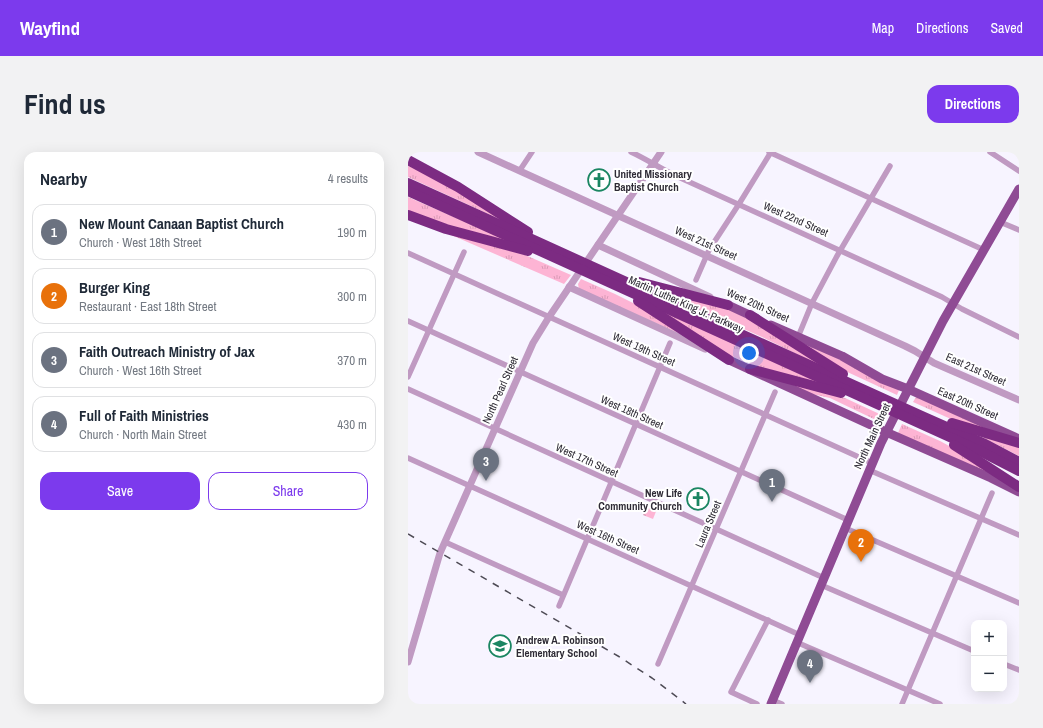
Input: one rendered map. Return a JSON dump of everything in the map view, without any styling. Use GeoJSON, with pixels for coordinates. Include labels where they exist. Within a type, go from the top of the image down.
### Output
{"type":"FeatureCollection","features":[{"type":"Feature","properties":{"kind":"highway"},"geometry":{"type":"LineString","coordinates":[[408,160],[470,194],[562,257]]}},
{"type":"Feature","properties":{"kind":"highway","name":"Martin Luther King Jr. Parkway"},"geometry":{"type":"LineString","coordinates":[[408,186],[876,398],[983,443],[1019,462]]}},
{"type":"Feature","properties":{"kind":"highway"},"geometry":{"type":"LineString","coordinates":[[408,215],[453,231],[562,257]]}},
{"type":"Feature","properties":{"kind":"highway"},"geometry":{"type":"LineString","coordinates":[[604,276],[729,360]]}},
{"type":"Feature","properties":{"kind":"highway","name":"Martin Luther King Jr. Parkway"},"geometry":{"type":"LineString","coordinates":[[604,276],[619,278],[876,398]]}},
{"type":"Feature","properties":{"kind":"highway"},"geometry":{"type":"LineString","coordinates":[[619,278],[728,305]]}},
{"type":"Feature","properties":{"kind":"highway"},"geometry":{"type":"LineString","coordinates":[[750,315],[858,382],[876,398]]}},
{"type":"Feature","properties":{"kind":"highway"},"geometry":{"type":"LineString","coordinates":[[750,369],[844,393],[876,398]]}},
{"type":"Feature","properties":{"kind":"highway"},"geometry":{"type":"LineString","coordinates":[[920,417],[939,418],[966,428],[1019,443]]}},
{"type":"Feature","properties":{"kind":"highway"},"geometry":{"type":"LineString","coordinates":[[920,417],[1019,487]]}},
{"type":"Feature","properties":{"kind":"highway","name":"Martin Luther King Jr. Parkway"},"geometry":{"type":"LineString","coordinates":[[920,417],[1019,471]]}},
{"type":"Feature","properties":{"kind":"main road","name":"North Main Street"},"geometry":{"type":"LineString","coordinates":[[772,702],[886,432],[952,303],[1019,189]]}},
{"type":"Feature","properties":{"kind":"main road","name":"West 20th Street"},"geometry":{"type":"LineString","coordinates":[[728,305],[842,356],[882,379],[908,389]]}},
{"type":"Feature","properties":{"kind":"main road"},"geometry":{"type":"LineString","coordinates":[[729,360],[1019,492]]}},
{"type":"Feature","properties":{"kind":"main road","name":"East 20th Street"},"geometry":{"type":"LineString","coordinates":[[908,389],[1019,439]]}},
{"type":"Feature","properties":{"kind":"street","name":"West 21st Street"},"geometry":{"type":"LineString","coordinates":[[478,152],[915,350],[924,357]]}},
{"type":"Feature","properties":{"kind":"street"},"geometry":{"type":"LineString","coordinates":[[520,170],[532,152]]}},
{"type":"Feature","properties":{"kind":"street","name":"West 22nd Street"},"geometry":{"type":"LineString","coordinates":[[631,152],[664,170],[942,297],[962,309],[1019,337]]}},
{"type":"Feature","properties":{"kind":"street","name":"North Pearl Street"},"geometry":{"type":"LineString","coordinates":[[408,662],[438,559],[533,343],[548,317],[661,152]]}},
{"type":"Feature","properties":{"kind":"street"},"geometry":{"type":"LineString","coordinates":[[696,280],[709,250],[770,152],[984,250]]}},
{"type":"Feature","properties":{"kind":"street"},"geometry":{"type":"LineString","coordinates":[[990,152],[1019,171]]}},
{"type":"Feature","properties":{"kind":"street"},"geometry":{"type":"LineString","coordinates":[[798,336],[812,303],[840,250],[890,166]]}},
{"type":"Feature","properties":{"kind":"street"},"geometry":{"type":"LineString","coordinates":[[1000,222],[1019,230]]}},
{"type":"Feature","properties":{"kind":"street","name":"West 20th Street"},"geometry":{"type":"LineString","coordinates":[[598,245],[728,305]]}},
{"type":"Feature","properties":{"kind":"street"},"geometry":{"type":"LineString","coordinates":[[408,377],[464,252]]}},
{"type":"Feature","properties":{"kind":"street","name":"West 19th Street"},"geometry":{"type":"LineString","coordinates":[[408,253],[765,415],[1019,535]]}},
{"type":"Feature","properties":{"kind":"street"},"geometry":{"type":"LineString","coordinates":[[569,287],[729,360]]}},
{"type":"Feature","properties":{"kind":"street","name":"West 18th Street"},"geometry":{"type":"LineString","coordinates":[[408,321],[741,472],[957,576],[1019,602]]}},
{"type":"Feature","properties":{"kind":"street"},"geometry":{"type":"LineString","coordinates":[[558,606],[670,343]]}},
{"type":"Feature","properties":{"kind":"street","name":"East 21st Street"},"geometry":{"type":"LineString","coordinates":[[924,357],[934,363],[1019,400]]}},
{"type":"Feature","properties":{"kind":"street","name":"West 17th Street"},"geometry":{"type":"LineString","coordinates":[[408,389],[611,481],[932,633],[971,650]]}},
{"type":"Feature","properties":{"kind":"street","name":"Laura Street"},"geometry":{"type":"LineString","coordinates":[[658,664],[775,392]]}},
{"type":"Feature","properties":{"kind":"street","name":"West 16th Street"},"geometry":{"type":"LineString","coordinates":[[408,458],[768,620],[798,639],[940,704]]}},
{"type":"Feature","properties":{"kind":"street"},"geometry":{"type":"LineString","coordinates":[[902,704],[992,493]]}},
{"type":"Feature","properties":{"kind":"street"},"geometry":{"type":"LineString","coordinates":[[445,542],[563,595]]}},
{"type":"Feature","properties":{"kind":"street"},"geometry":{"type":"LineString","coordinates":[[757,704],[731,692],[768,620]]}},
{"type":"Feature","properties":{"kind":"street"},"geometry":{"type":"LineString","coordinates":[[1007,665],[1019,670]]}},
{"type":"Feature","properties":{"kind":"street"},"geometry":{"type":"LineString","coordinates":[[772,702],[782,704]]}},
{"type":"Feature","properties":{"kind":"green space"},"geometry":{"type":"Polygon","coordinates":[[[408,166],[425,172],[510,224],[408,177],[408,166]]]}},
{"type":"Feature","properties":{"kind":"green space"},"geometry":{"type":"Polygon","coordinates":[[[408,197],[523,247],[469,233],[408,212],[408,197]]]}},
{"type":"Feature","properties":{"kind":"green space"},"geometry":{"type":"Polygon","coordinates":[[[449,234],[516,251],[571,275],[564,284],[449,234]]]}},
{"type":"Feature","properties":{"kind":"green space"},"geometry":{"type":"Polygon","coordinates":[[[581,279],[647,310],[696,341],[579,289],[578,284],[581,279]]]}},
{"type":"Feature","properties":{"kind":"green space"},"geometry":{"type":"Polygon","coordinates":[[[653,289],[728,309],[754,320],[831,371],[762,337],[653,289]]]}},
{"type":"Feature","properties":{"kind":"green space"},"geometry":{"type":"Polygon","coordinates":[[[657,309],[835,389],[747,363],[722,352],[657,309]]]}},
{"type":"Feature","properties":{"kind":"green space"},"geometry":{"type":"Polygon","coordinates":[[[792,335],[899,390],[897,395],[843,370],[792,335]]]}},
{"type":"Feature","properties":{"kind":"green space"},"geometry":{"type":"Polygon","coordinates":[[[772,377],[845,398],[886,417],[884,420],[878,421],[830,398],[812,394],[772,377]]]}},
{"type":"Feature","properties":{"kind":"green space"},"geometry":{"type":"Polygon","coordinates":[[[916,397],[1012,438],[953,420],[913,402],[916,397]]]}},
{"type":"Feature","properties":{"kind":"green space"},"geometry":{"type":"Polygon","coordinates":[[[902,424],[940,441],[964,454],[1019,489],[898,433],[902,424]]]}},
{"type":"Feature","properties":{"kind":"green space"},"geometry":{"type":"Polygon","coordinates":[[[978,435],[1019,447],[1019,456],[978,435]]]}},
{"type":"Feature","properties":{"kind":"green space"},"geometry":{"type":"Polygon","coordinates":[[[648,505],[657,509],[653,519],[643,515],[648,505]]]}},
{"type":"Feature","properties":{"kind":"railway"},"geometry":{"type":"LineString","coordinates":[[408,534],[618,656],[652,678],[686,704]]}},
{"type":"Feature","properties":{"kind":"place","name":"United Missionary Baptist Church"},"geometry":{"type":"Point","coordinates":[599,180]}},
{"type":"Feature","properties":{"kind":"place","name":"Faith Outreach Ministry of Jax"},"geometry":{"type":"Point","coordinates":[486,481]}},
{"type":"Feature","properties":{"kind":"place","name":"New Life Community Church"},"geometry":{"type":"Point","coordinates":[698,499]}},
{"type":"Feature","properties":{"kind":"place","name":"New Mount Canaan Baptist Church"},"geometry":{"type":"Point","coordinates":[772,502]}},
{"type":"Feature","properties":{"kind":"place","name":"Burger King"},"geometry":{"type":"Point","coordinates":[861,562]}},
{"type":"Feature","properties":{"kind":"place","name":"Andrew A. Robinson Elementary School"},"geometry":{"type":"Point","coordinates":[500,646]}},
{"type":"Feature","properties":{"kind":"place","name":"Full of Faith Ministries"},"geometry":{"type":"Point","coordinates":[810,683]}}]}
